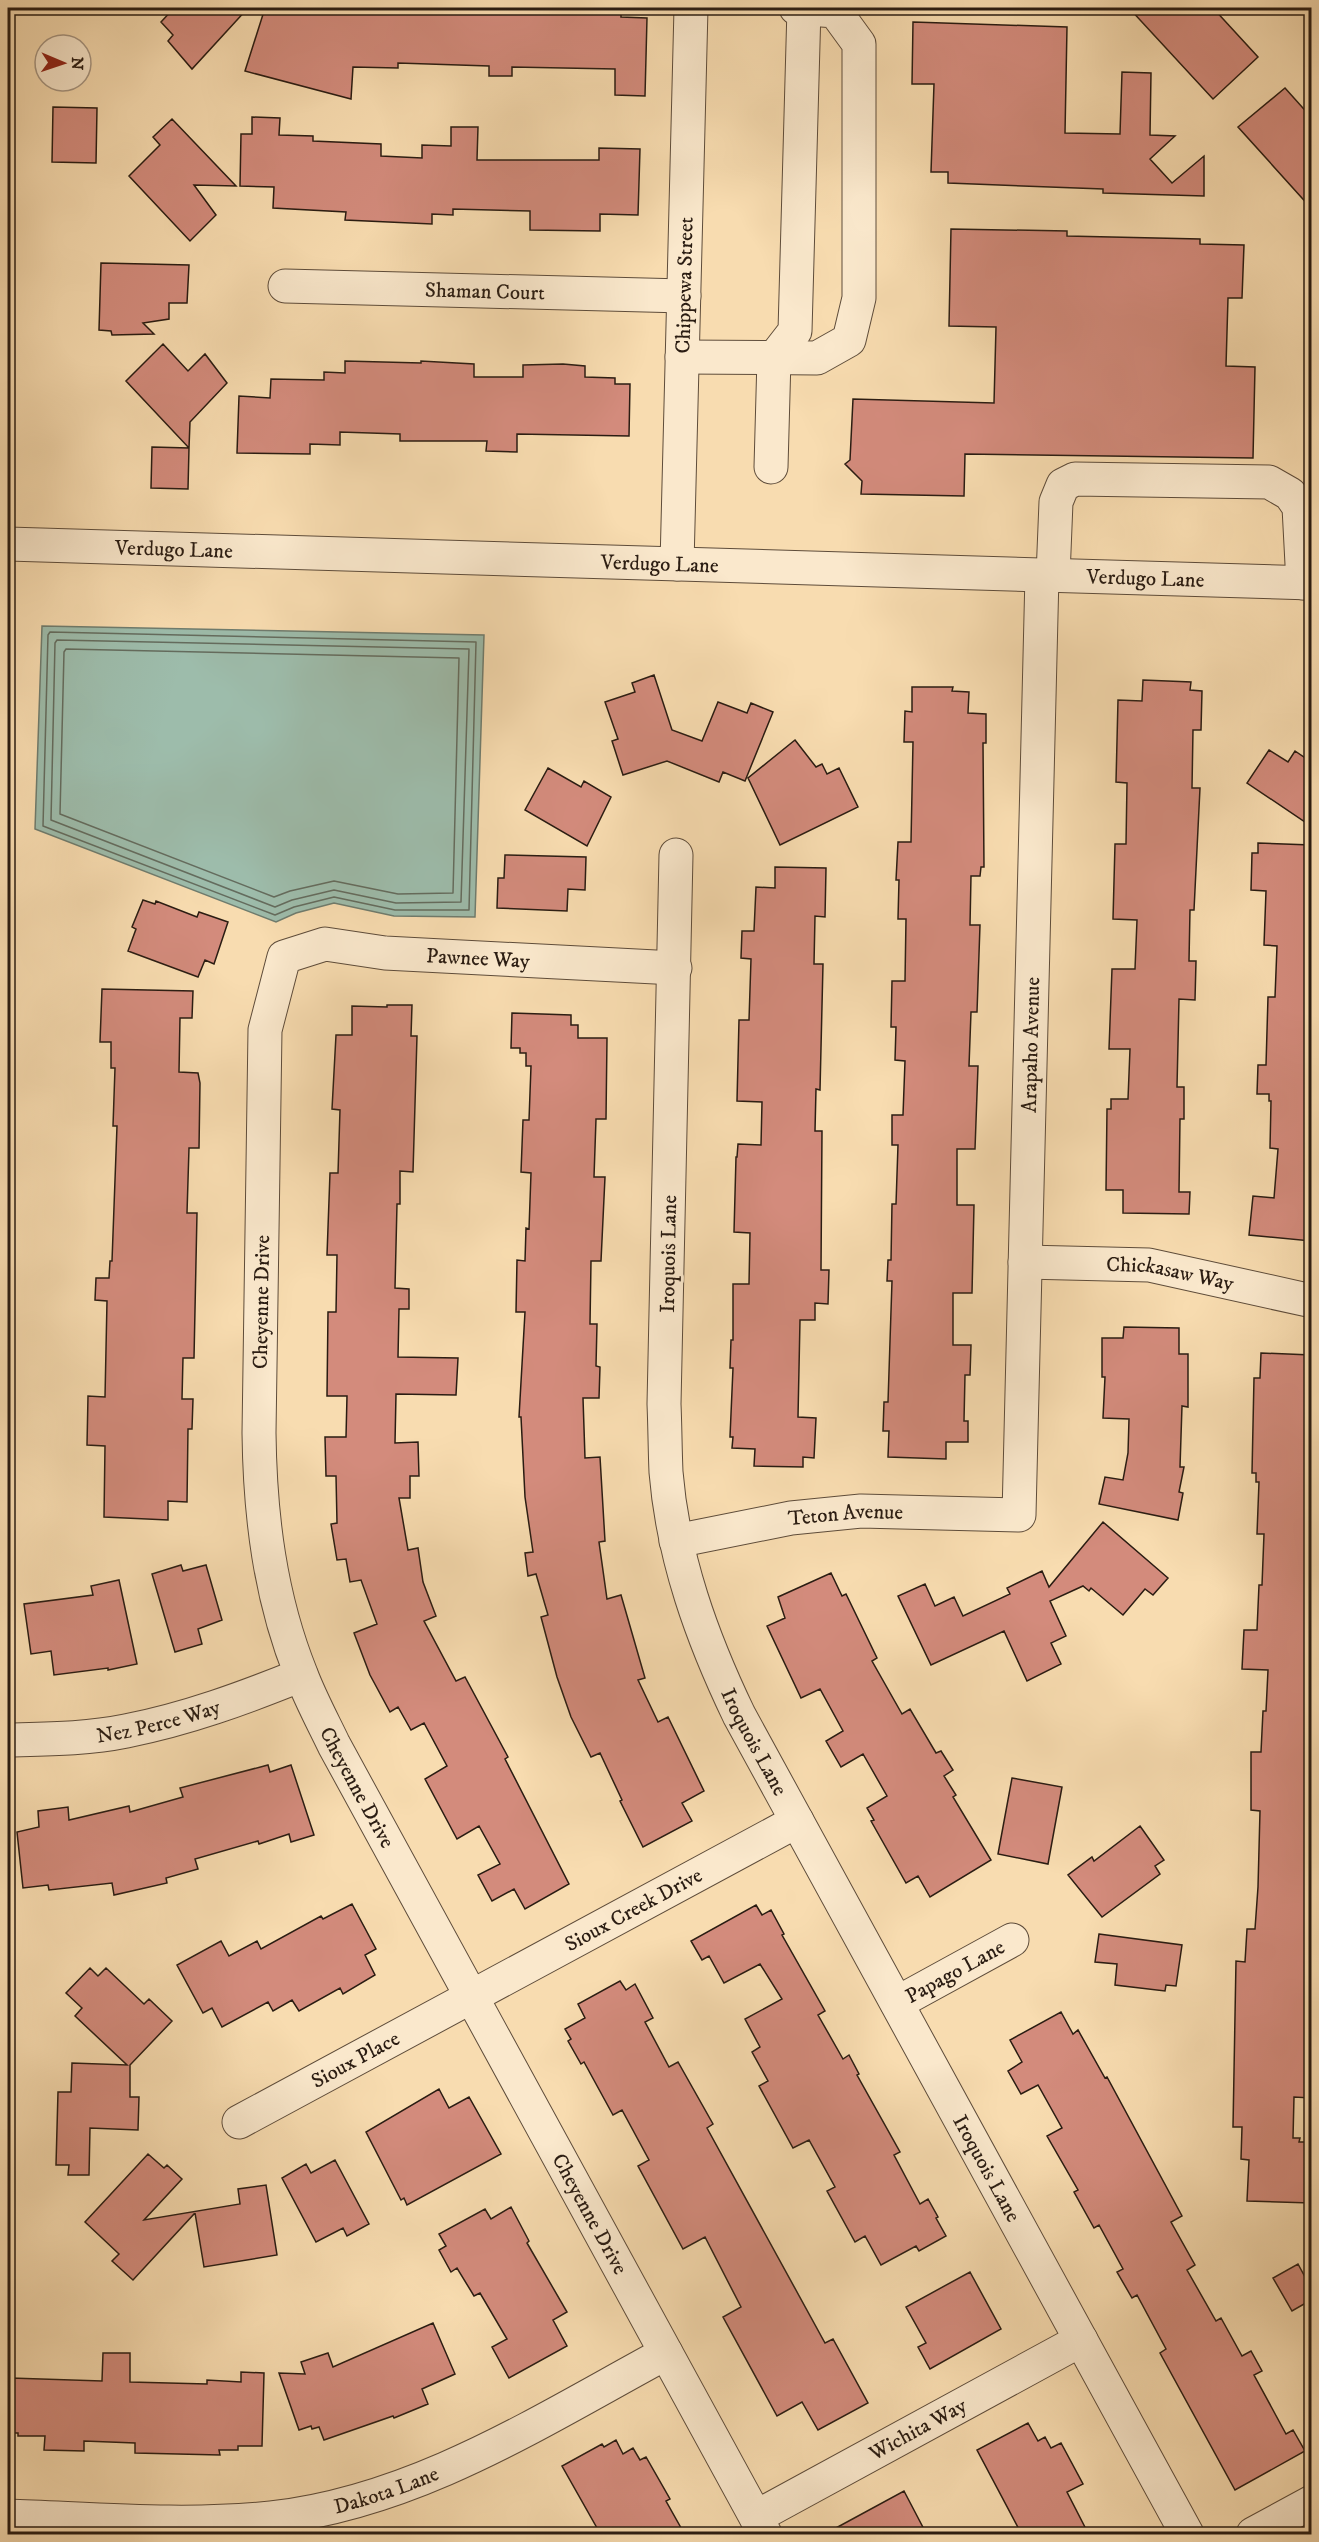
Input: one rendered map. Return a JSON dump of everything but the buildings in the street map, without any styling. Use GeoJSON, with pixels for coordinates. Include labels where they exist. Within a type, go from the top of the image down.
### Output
{"type":"FeatureCollection","features":[{"type":"Feature","properties":{"kind":"street","name":"Chippewa Street"},"geometry":{"type":"LineString","coordinates":[[677,564],[691,8]]}},
{"type":"Feature","properties":{"kind":"street"},"geometry":{"type":"LineString","coordinates":[[682,357],[816,358],[849,340],[859,298],[859,44],[835,11],[796,8]]}},
{"type":"Feature","properties":{"kind":"street"},"geometry":{"type":"LineString","coordinates":[[771,467],[774,358],[795,331],[804,8]]}},
{"type":"Feature","properties":{"kind":"street","name":"Shaman Court"},"geometry":{"type":"LineString","coordinates":[[285,286],[684,296]]}},
{"type":"Feature","properties":{"kind":"street","name":"Arapaho Avenue"},"geometry":{"type":"LineString","coordinates":[[1019,1515],[1025,1262],[1048,575],[1056,502],[1063,485],[1075,479],[1269,482],[1290,494],[1299,507],[1307,583]]}},
{"type":"Feature","properties":{"kind":"street","name":"Verdugo Lane"},"geometry":{"type":"LineString","coordinates":[[8,544],[1307,583]]}},
{"type":"Feature","properties":{"kind":"street","name":"Iroquois Lane"},"geometry":{"type":"LineString","coordinates":[[676,855],[664,1404],[666,1473],[676,1541],[692,1601],[713,1659],[740,1715],[1187,2535]]}},
{"type":"Feature","properties":{"kind":"street","name":"Pawnee Way"},"geometry":{"type":"LineString","coordinates":[[284,957],[325,944],[386,953],[675,968]]}},
{"type":"Feature","properties":{"kind":"street","name":"Cheyenne Drive"},"geometry":{"type":"LineString","coordinates":[[284,957],[265,1030],[258,1433],[260,1485],[268,1557],[281,1617],[301,1675],[334,1745],[760,2526]]}},
{"type":"Feature","properties":{"kind":"street","name":"Chickasaw Way"},"geometry":{"type":"LineString","coordinates":[[1025,1262],[1149,1265],[1311,1301]]}},
{"type":"Feature","properties":{"kind":"street","name":"Teton Avenue"},"geometry":{"type":"LineString","coordinates":[[676,1541],[791,1518],[861,1510],[1019,1515]]}},
{"type":"Feature","properties":{"kind":"street","name":"Nez Perce Way"},"geometry":{"type":"LineString","coordinates":[[8,1740],[63,1739],[125,1732],[185,1718],[301,1675]]}},
{"type":"Feature","properties":{"kind":"street","name":"Sioux Creek Drive"},"geometry":{"type":"LineString","coordinates":[[472,1999],[797,1821]]}},
{"type":"Feature","properties":{"kind":"street","name":"Papago Lane"},"geometry":{"type":"LineString","coordinates":[[897,2004],[1012,1940]]}},
{"type":"Feature","properties":{"kind":"street","name":"Sioux Place"},"geometry":{"type":"LineString","coordinates":[[239,2122],[472,1999]]}},
{"type":"Feature","properties":{"kind":"street","name":"Wichita Way"},"geometry":{"type":"LineString","coordinates":[[760,2526],[1081,2340]]}},
{"type":"Feature","properties":{"kind":"street","name":"Dakota Lane"},"geometry":{"type":"LineString","coordinates":[[8,2517],[196,2528],[345,2504],[407,2486],[467,2461],[666,2353]]}},
{"type":"Feature","properties":{"kind":"street"},"geometry":{"type":"LineString","coordinates":[[1253,2535],[1311,2502]]}},
{"type":"Feature","properties":{"kind":"water"},"geometry":{"type":"Polygon","coordinates":[[[42,626],[484,635],[475,917],[394,916],[334,903],[296,913],[276,922],[35,829],[42,626]]]}}]}
